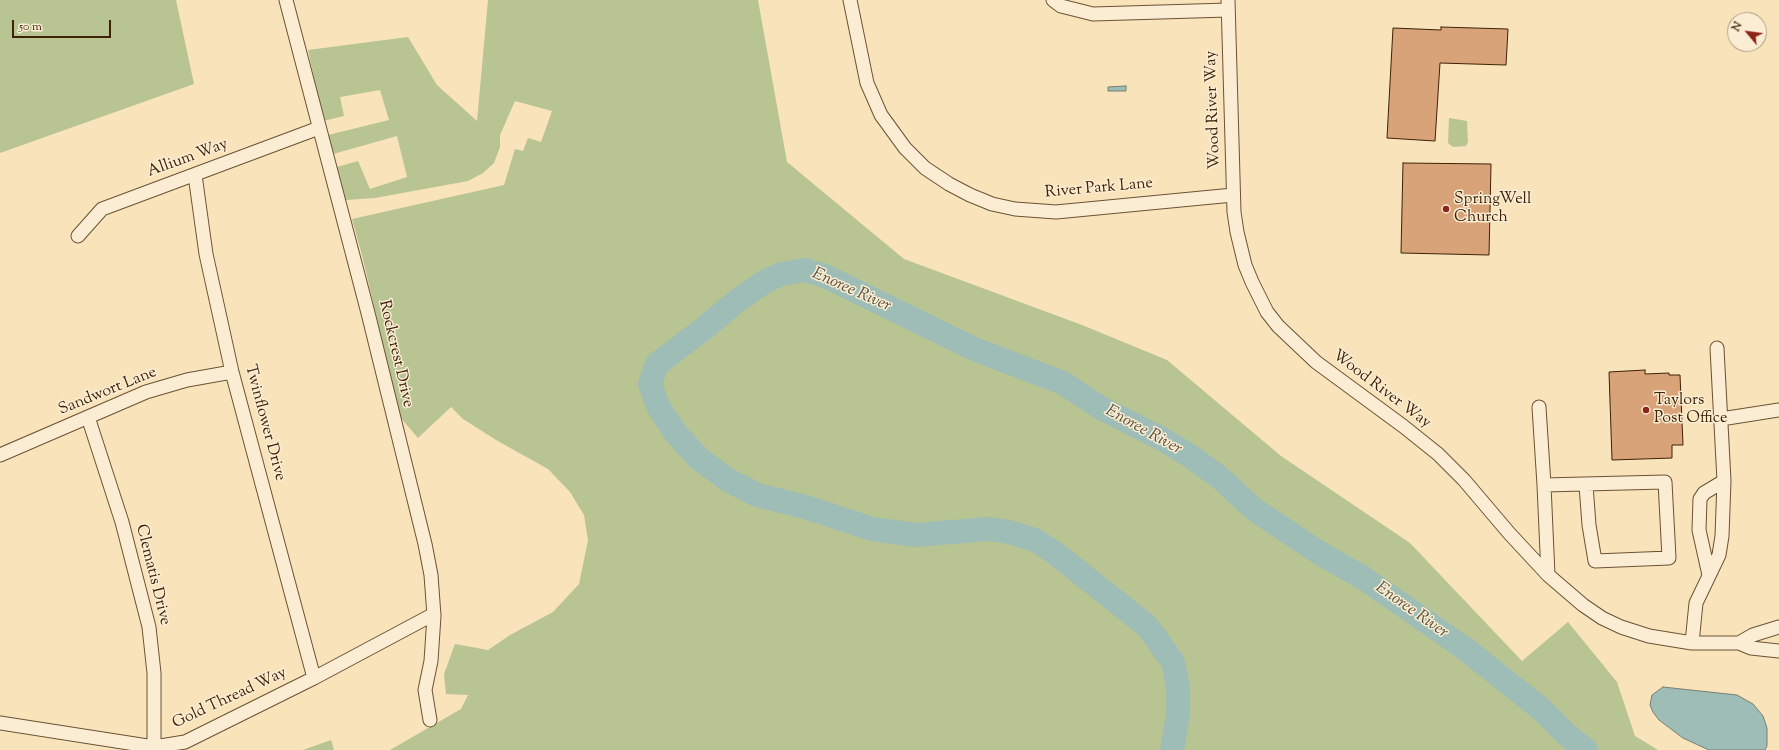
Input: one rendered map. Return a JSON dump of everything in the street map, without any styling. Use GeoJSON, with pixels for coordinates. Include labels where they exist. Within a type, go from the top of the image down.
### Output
{"type":"FeatureCollection","features":[{"type":"Feature","properties":{"kind":"street","name":"Rockcrest Drive"},"geometry":{"type":"LineString","coordinates":[[286,0],[368,313],[425,544],[431,575],[434,614],[432,654],[425,690],[430,720]]}},
{"type":"Feature","properties":{"kind":"street","name":"River Park Lane"},"geometry":{"type":"LineString","coordinates":[[850,0],[865,76],[881,115],[905,148],[925,168],[963,192],[992,204],[1015,209],[1043,212],[1234,195]]}},
{"type":"Feature","properties":{"kind":"street"},"geometry":{"type":"LineString","coordinates":[[1053,0],[1061,6],[1093,14],[1228,5]]}},
{"type":"Feature","properties":{"kind":"street","name":"Wood River Way"},"geometry":{"type":"LineString","coordinates":[[1228,5],[1234,195],[1237,232],[1245,265],[1260,300],[1278,326],[1316,362],[1403,426],[1438,454],[1464,480],[1509,533],[1548,575],[1583,605],[1621,627],[1649,636],[1692,643],[1739,643],[1751,648],[1779,650]]}},
{"type":"Feature","properties":{"kind":"street","name":"Allium Way"},"geometry":{"type":"LineString","coordinates":[[78,236],[102,209],[319,128]]}},
{"type":"Feature","properties":{"kind":"street","name":"Twinflower Drive"},"geometry":{"type":"LineString","coordinates":[[195,175],[206,254],[232,372],[314,678]]}},
{"type":"Feature","properties":{"kind":"street"},"geometry":{"type":"LineString","coordinates":[[1692,643],[1696,603],[1718,555],[1722,536],[1724,482],[1717,348]]}},
{"type":"Feature","properties":{"kind":"street","name":"Sandwort Lane"},"geometry":{"type":"LineString","coordinates":[[0,455],[146,392],[187,380],[232,372]]}},
{"type":"Feature","properties":{"kind":"street"},"geometry":{"type":"LineString","coordinates":[[1540,407],[1548,575]]}},
{"type":"Feature","properties":{"kind":"street"},"geometry":{"type":"LineString","coordinates":[[1721,419],[1779,410]]}},
{"type":"Feature","properties":{"kind":"street","name":"Clematis Drive"},"geometry":{"type":"LineString","coordinates":[[88,417],[122,522],[149,627],[154,673],[154,747]]}},
{"type":"Feature","properties":{"kind":"street"},"geometry":{"type":"LineString","coordinates":[[1544,485],[1665,482],[1669,558],[1595,561],[1588,525],[1586,485]]}},
{"type":"Feature","properties":{"kind":"street"},"geometry":{"type":"LineString","coordinates":[[1709,575],[1699,530],[1700,500],[1704,493],[1724,482]]}},
{"type":"Feature","properties":{"kind":"street"},"geometry":{"type":"LineString","coordinates":[[1701,538],[1709,542],[1716,541],[1722,536]]}},
{"type":"Feature","properties":{"kind":"street","name":"Gold Thread Way"},"geometry":{"type":"LineString","coordinates":[[0,723],[154,747],[185,742],[314,678],[434,614]]}},
{"type":"Feature","properties":{"kind":"street","name":"Wood River Way"},"geometry":{"type":"LineString","coordinates":[[1739,643],[1753,635],[1779,627]]}},
{"type":"Feature","properties":{"kind":"green space"},"geometry":{"type":"Polygon","coordinates":[[[0,0],[176,0],[194,84],[0,153],[0,0]]]}},
{"type":"Feature","properties":{"kind":"green space"},"geometry":{"type":"Polygon","coordinates":[[[488,0],[758,0],[787,162],[904,259],[1082,325],[1167,360],[1281,456],[1410,543],[1522,661],[1568,622],[1617,682],[1635,736],[1658,750],[390,750],[461,709],[468,695],[446,694],[444,674],[455,644],[488,650],[510,635],[553,612],[579,584],[588,540],[584,515],[570,492],[548,469],[496,440],[463,419],[451,407],[418,438],[400,417],[362,255],[352,219],[504,185],[515,149],[523,151],[528,138],[541,142],[552,111],[515,101],[500,135],[500,147],[494,163],[483,173],[468,181],[375,198],[346,200],[337,167],[358,161],[370,189],[407,177],[397,136],[333,154],[328,135],[389,120],[380,90],[340,97],[344,116],[323,121],[308,50],[408,37],[437,85],[477,121],[488,0]]]}},
{"type":"Feature","properties":{"kind":"green space"},"geometry":{"type":"Polygon","coordinates":[[[1449,118],[1467,121],[1468,142],[1466,146],[1453,147],[1448,143],[1449,118]]]}},
{"type":"Feature","properties":{"kind":"green space"},"geometry":{"type":"Polygon","coordinates":[[[331,740],[334,750],[303,750],[331,740]]]}},
{"type":"Feature","properties":{"kind":"water"},"geometry":{"type":"Polygon","coordinates":[[[1126,86],[1126,91],[1108,91],[1108,87],[1126,86]]]}},
{"type":"Feature","properties":{"kind":"water"},"geometry":{"type":"Polygon","coordinates":[[[1663,687],[1737,695],[1753,704],[1763,716],[1767,728],[1767,746],[1765,750],[1709,750],[1683,738],[1659,720],[1650,705],[1652,695],[1663,687]]]}},
{"type":"Feature","properties":{"kind":"building"},"geometry":{"type":"Polygon","coordinates":[[[1441,27],[1508,29],[1506,65],[1440,63],[1435,141],[1387,138],[1393,28],[1441,30],[1441,27]]]}},
{"type":"Feature","properties":{"kind":"building","name":"SpringWell Church"},"geometry":{"type":"Polygon","coordinates":[[[1403,163],[1491,164],[1489,255],[1401,253],[1403,163]]]}},
{"type":"Feature","properties":{"kind":"building","name":"Taylors Post Office"},"geometry":{"type":"Polygon","coordinates":[[[1645,370],[1645,374],[1669,373],[1669,375],[1680,375],[1683,445],[1672,445],[1672,458],[1612,460],[1609,372],[1645,370]]]}},
{"type":"Feature","properties":{"kind":"waterway","name":"Enoree River"},"geometry":{"type":"LineString","coordinates":[[1172,750],[1178,715],[1178,687],[1173,662],[1147,626],[1055,553],[1035,540],[1009,532],[989,529],[916,535],[872,529],[802,506],[757,495],[728,480],[698,458],[674,431],[658,406],[650,384],[657,364],[706,327],[733,304],[764,282],[781,274],[805,270],[825,276],[974,349],[1063,383],[1101,408],[1164,440],[1190,456],[1219,477],[1255,510],[1318,552],[1365,579],[1464,648],[1541,709],[1566,734],[1586,750]]}},
{"type":"Feature","properties":{"kind":"place","name":"SpringWell Church"},"geometry":{"type":"Point","coordinates":[1446,209]}},
{"type":"Feature","properties":{"kind":"place","name":"Taylors Post Office"},"geometry":{"type":"Point","coordinates":[1646,410]}}]}
